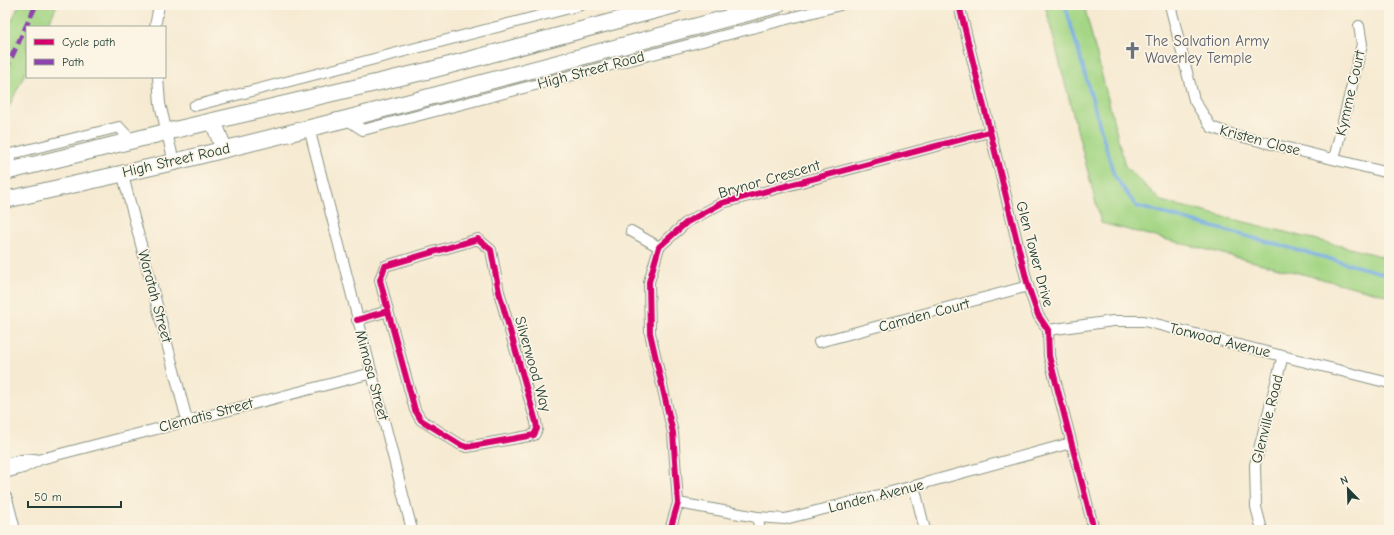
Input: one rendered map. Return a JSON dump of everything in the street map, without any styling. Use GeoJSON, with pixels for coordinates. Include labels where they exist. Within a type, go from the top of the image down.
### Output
{"type":"FeatureCollection","features":[{"type":"Feature","properties":{"kind":"main road","name":"High Street Road"},"geometry":{"type":"LineString","coordinates":[[7,172],[166,132],[431,70],[675,5]]}},
{"type":"Feature","properties":{"kind":"main road","name":"High Street Road"},"geometry":{"type":"LineString","coordinates":[[5,200],[122,172],[174,162],[346,119],[777,5]]}},
{"type":"Feature","properties":{"kind":"main road"},"geometry":{"type":"LineString","coordinates":[[213,121],[224,149]]}},
{"type":"Feature","properties":{"kind":"street"},"geometry":{"type":"LineString","coordinates":[[155,26],[159,5]]}},
{"type":"Feature","properties":{"kind":"street"},"geometry":{"type":"LineString","coordinates":[[194,106],[581,5]]}},
{"type":"Feature","properties":{"kind":"street","name":"High Street Road"},"geometry":{"type":"LineString","coordinates":[[346,119],[363,130],[840,5]]}},
{"type":"Feature","properties":{"kind":"street","name":"Glen Tower Drive"},"geometry":{"type":"LineString","coordinates":[[959,5],[1028,286],[1038,315],[1048,330],[1049,356],[1094,530]]}},
{"type":"Feature","properties":{"kind":"street","name":"Kristen Close"},"geometry":{"type":"LineString","coordinates":[[1170,5],[1194,100],[1212,126],[1231,134],[1389,173]]}},
{"type":"Feature","properties":{"kind":"street","name":"Kymme Court"},"geometry":{"type":"LineString","coordinates":[[1334,159],[1362,44],[1359,26]]}},
{"type":"Feature","properties":{"kind":"street"},"geometry":{"type":"LineString","coordinates":[[158,78],[160,104],[174,162]]}},
{"type":"Feature","properties":{"kind":"street","name":"High Street Road"},"geometry":{"type":"LineString","coordinates":[[213,121],[215,101]]}},
{"type":"Feature","properties":{"kind":"street","name":"Mimosa Street"},"geometry":{"type":"LineString","coordinates":[[309,128],[412,530]]}},
{"type":"Feature","properties":{"kind":"street","name":"Brynor Crescent"},"geometry":{"type":"LineString","coordinates":[[659,247],[687,222],[722,203],[989,132]]}},
{"type":"Feature","properties":{"kind":"street","name":"Waratah Street"},"geometry":{"type":"LineString","coordinates":[[122,172],[187,420]]}},
{"type":"Feature","properties":{"kind":"street"},"geometry":{"type":"LineString","coordinates":[[631,231],[659,247],[649,282],[650,333],[673,433],[678,503],[670,530]]}},
{"type":"Feature","properties":{"kind":"street","name":"Silverwood Way"},"geometry":{"type":"LineString","coordinates":[[478,239],[491,250],[499,292],[536,422],[537,430],[534,435],[467,446],[461,445],[421,420],[415,410],[388,311],[380,280],[385,266],[478,239]]}},
{"type":"Feature","properties":{"kind":"street","name":"Camden Court"},"geometry":{"type":"LineString","coordinates":[[819,342],[1028,286]]}},
{"type":"Feature","properties":{"kind":"street"},"geometry":{"type":"LineString","coordinates":[[357,320],[388,311]]}},
{"type":"Feature","properties":{"kind":"street","name":"Torwood Avenue"},"geometry":{"type":"LineString","coordinates":[[1048,330],[1113,321],[1144,321],[1389,383]]}},
{"type":"Feature","properties":{"kind":"street","name":"Glenville Road"},"geometry":{"type":"LineString","coordinates":[[1262,530],[1256,507],[1255,465],[1283,356]]}},
{"type":"Feature","properties":{"kind":"street","name":"Clematis Street"},"geometry":{"type":"LineString","coordinates":[[5,473],[23,468],[41,459],[372,373]]}},
{"type":"Feature","properties":{"kind":"street","name":"Landen Avenue"},"geometry":{"type":"LineString","coordinates":[[678,503],[757,517],[785,519],[914,486],[1071,443]]}},
{"type":"Feature","properties":{"kind":"street","name":"Clematis Street"},"geometry":{"type":"LineString","coordinates":[[5,464],[21,460],[41,459]]}},
{"type":"Feature","properties":{"kind":"street"},"geometry":{"type":"LineString","coordinates":[[914,486],[925,530]]}},
{"type":"Feature","properties":{"kind":"street"},"geometry":{"type":"LineString","coordinates":[[5,499],[13,530]]}},
{"type":"Feature","properties":{"kind":"street"},"geometry":{"type":"LineString","coordinates":[[757,517],[760,530]]}},
{"type":"Feature","properties":{"kind":"green space"},"geometry":{"type":"Polygon","coordinates":[[[19,5],[57,5],[47,26],[26,26],[26,71],[5,115],[5,35],[19,5]]]}},
{"type":"Feature","properties":{"kind":"green space"},"geometry":{"type":"Polygon","coordinates":[[[1045,5],[1084,5],[1125,166],[1161,201],[1389,258],[1389,296],[1101,223],[1045,5]]]}},
{"type":"Feature","properties":{"kind":"waterway"},"geometry":{"type":"LineString","coordinates":[[1065,5],[1114,175],[1136,206],[1389,275]]}},
{"type":"Feature","properties":{"kind":"marked path"},"geometry":{"type":"LineString","coordinates":[[26,26],[36,5]]}},
{"type":"Feature","properties":{"kind":"marked path"},"geometry":{"type":"LineString","coordinates":[[5,71],[26,26]]}},
{"type":"Feature","properties":{"kind":"cycle path"},"geometry":{"type":"LineString","coordinates":[[959,5],[1028,286],[1038,315],[1048,330],[1049,356],[1094,530]]}},
{"type":"Feature","properties":{"kind":"cycle path"},"geometry":{"type":"LineString","coordinates":[[670,530],[678,503],[673,433],[650,333],[649,282],[659,247],[687,222],[722,203],[989,132]]}},
{"type":"Feature","properties":{"kind":"cycle path"},"geometry":{"type":"LineString","coordinates":[[357,320],[388,311],[380,280],[385,266],[478,239],[491,250],[499,292],[536,422],[537,429],[534,435],[467,447],[461,445],[421,420],[415,410],[388,311]]}},
{"type":"Feature","properties":{"kind":"place","name":"The Salvation Army Waverley Temple"},"geometry":{"type":"Point","coordinates":[1132,50]}}]}
